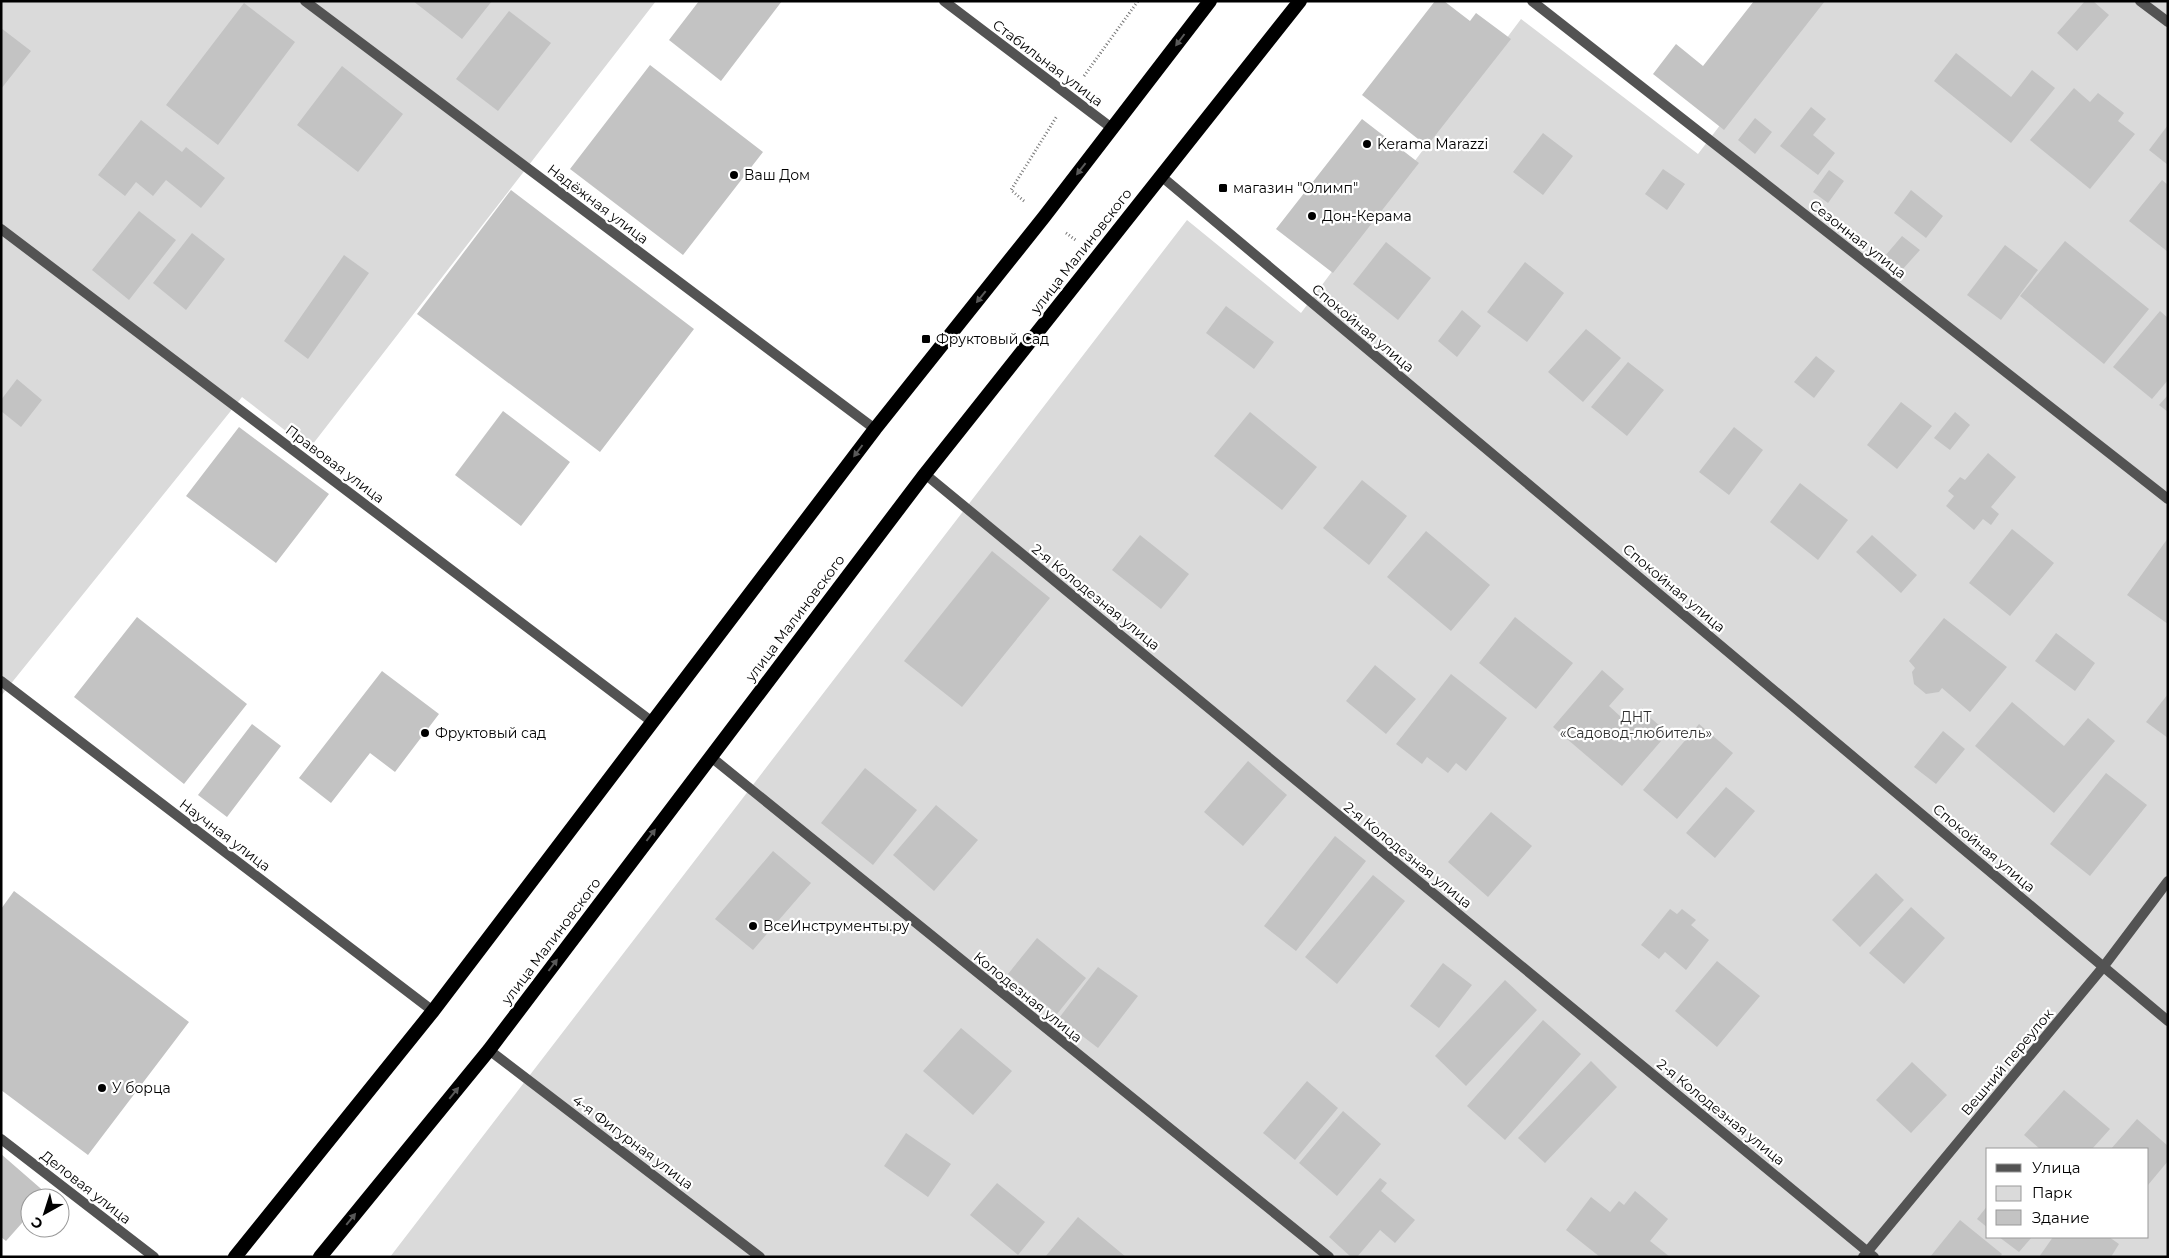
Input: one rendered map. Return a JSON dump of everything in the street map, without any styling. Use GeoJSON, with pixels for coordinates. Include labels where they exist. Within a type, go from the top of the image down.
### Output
{"type":"FeatureCollection","features":[{"type":"Feature","properties":{"kind":"highway"},"geometry":{"type":"LineString","coordinates":[[235,1257],[433,1011],[651,721],[875,429],[1044,217],[1210,1]]}},
{"type":"Feature","properties":{"kind":"highway","name":"улица Малиновского"},"geometry":{"type":"LineString","coordinates":[[320,1257],[489,1050],[925,474],[1300,1]]}},
{"type":"Feature","properties":{"kind":"street","name":"Надёжная улица"},"geometry":{"type":"LineString","coordinates":[[305,1],[875,429]]}},
{"type":"Feature","properties":{"kind":"street","name":"Стабильная улица"},"geometry":{"type":"LineString","coordinates":[[944,1],[1112,129]]}},
{"type":"Feature","properties":{"kind":"street","name":"Сезонная улица"},"geometry":{"type":"LineString","coordinates":[[1532,1],[2168,499]]}},
{"type":"Feature","properties":{"kind":"street"},"geometry":{"type":"LineString","coordinates":[[2140,1],[2168,22]]}},
{"type":"Feature","properties":{"kind":"street","name":"Спокойная улица"},"geometry":{"type":"LineString","coordinates":[[1161,176],[2168,1021]]}},
{"type":"Feature","properties":{"kind":"street","name":"Правовая улица"},"geometry":{"type":"LineString","coordinates":[[1,229],[651,721]]}},
{"type":"Feature","properties":{"kind":"street","name":"2-я Колодезная улица"},"geometry":{"type":"LineString","coordinates":[[925,474],[1868,1255]]}},
{"type":"Feature","properties":{"kind":"street","name":"Научная улица"},"geometry":{"type":"LineString","coordinates":[[1,681],[433,1011]]}},
{"type":"Feature","properties":{"kind":"street","name":"Колодезная улица"},"geometry":{"type":"LineString","coordinates":[[710,757],[1329,1257]]}},
{"type":"Feature","properties":{"kind":"street","name":"Вешний переулок"},"geometry":{"type":"LineString","coordinates":[[1868,1255],[2104,966],[2168,881]]}},
{"type":"Feature","properties":{"kind":"street","name":"4-я Фигурная улица"},"geometry":{"type":"LineString","coordinates":[[489,1050],[760,1257]]}},
{"type":"Feature","properties":{"kind":"street","name":"Деловая улица"},"geometry":{"type":"LineString","coordinates":[[1,1139],[154,1257]]}},
{"type":"Feature","properties":{"kind":"path"},"geometry":{"type":"LineString","coordinates":[[1044,217],[1098,257]]}},
{"type":"Feature","properties":{"kind":"green space"},"geometry":{"type":"Polygon","coordinates":[[[1,1],[656,1],[309,449],[242,397],[1,696],[1,1]]]}},
{"type":"Feature","properties":{"kind":"green space","name":"ДНТ «Садовод-любитель»"},"geometry":{"type":"Polygon","coordinates":[[[1815,1],[2168,1],[2168,1257],[390,1257],[1187,220],[1301,313],[1521,19],[1698,154],[1815,1]]]}},
{"type":"Feature","properties":{"kind":"building"},"geometry":{"type":"Polygon","coordinates":[[[413,1],[492,1],[462,39],[413,1]]]}},
{"type":"Feature","properties":{"kind":"building"},"geometry":{"type":"Polygon","coordinates":[[[699,1],[782,1],[721,81],[669,40],[699,1]]]}},
{"type":"Feature","properties":{"kind":"building"},"geometry":{"type":"Polygon","coordinates":[[[1435,1],[1444,1],[1470,21],[1476,13],[1511,39],[1427,146],[1362,95],[1435,1]]]}},
{"type":"Feature","properties":{"kind":"building"},"geometry":{"type":"Polygon","coordinates":[[[1754,1],[1825,1],[1724,130],[1653,74],[1676,44],[1703,66],[1754,1]]]}},
{"type":"Feature","properties":{"kind":"building"},"geometry":{"type":"Polygon","coordinates":[[[2085,1],[2093,1],[2109,15],[2077,51],[2057,33],[2085,1]]]}},
{"type":"Feature","properties":{"kind":"building"},"geometry":{"type":"Polygon","coordinates":[[[244,3],[295,42],[218,145],[166,105],[244,3]]]}},
{"type":"Feature","properties":{"kind":"building"},"geometry":{"type":"Polygon","coordinates":[[[509,11],[551,43],[498,111],[456,79],[509,11]]]}},
{"type":"Feature","properties":{"kind":"building"},"geometry":{"type":"Polygon","coordinates":[[[1,28],[31,51],[1,89],[1,28]]]}},
{"type":"Feature","properties":{"kind":"building"},"geometry":{"type":"Polygon","coordinates":[[[1956,53],[2011,97],[2032,70],[2055,88],[2011,143],[1934,81],[1956,53]]]}},
{"type":"Feature","properties":{"kind":"building"},"geometry":{"type":"Polygon","coordinates":[[[650,65],[763,152],[683,255],[570,169],[650,65]]]}},
{"type":"Feature","properties":{"kind":"building"},"geometry":{"type":"Polygon","coordinates":[[[342,66],[403,114],[358,172],[297,125],[342,66]]]}},
{"type":"Feature","properties":{"kind":"building"},"geometry":{"type":"Polygon","coordinates":[[[2074,88],[2090,102],[2098,93],[2124,113],[2118,121],[2135,134],[2090,189],[2030,140],[2074,88]]]}},
{"type":"Feature","properties":{"kind":"building"},"geometry":{"type":"Polygon","coordinates":[[[1811,107],[1826,119],[1813,135],[1835,153],[1818,175],[1780,146],[1811,107]]]}},
{"type":"Feature","properties":{"kind":"building"},"geometry":{"type":"Polygon","coordinates":[[[1755,118],[1772,132],[1755,154],[1738,140],[1755,118]]]}},
{"type":"Feature","properties":{"kind":"building"},"geometry":{"type":"Polygon","coordinates":[[[1362,119],[1419,163],[1333,273],[1276,229],[1362,119]]]}},
{"type":"Feature","properties":{"kind":"building"},"geometry":{"type":"Polygon","coordinates":[[[141,120],[182,152],[186,147],[225,178],[201,208],[166,180],[153,196],[136,182],[125,196],[98,175],[141,120]]]}},
{"type":"Feature","properties":{"kind":"building"},"geometry":{"type":"Polygon","coordinates":[[[2168,125],[2168,165],[2149,150],[2168,125]]]}},
{"type":"Feature","properties":{"kind":"building"},"geometry":{"type":"Polygon","coordinates":[[[1543,133],[1573,156],[1543,195],[1513,172],[1543,133]]]}},
{"type":"Feature","properties":{"kind":"building"},"geometry":{"type":"Polygon","coordinates":[[[1663,169],[1685,184],[1667,210],[1645,194],[1663,169]]]}},
{"type":"Feature","properties":{"kind":"building"},"geometry":{"type":"Polygon","coordinates":[[[1829,170],[1844,181],[1828,203],[1813,192],[1829,170]]]}},
{"type":"Feature","properties":{"kind":"building"},"geometry":{"type":"Polygon","coordinates":[[[2162,180],[2168,185],[2168,252],[2129,221],[2162,180]]]}},
{"type":"Feature","properties":{"kind":"building"},"geometry":{"type":"Polygon","coordinates":[[[511,190],[694,329],[600,452],[417,314],[511,190]]]}},
{"type":"Feature","properties":{"kind":"building"},"geometry":{"type":"Polygon","coordinates":[[[1911,190],[1943,216],[1926,238],[1894,213],[1911,190]]]}},
{"type":"Feature","properties":{"kind":"building"},"geometry":{"type":"Polygon","coordinates":[[[139,211],[176,240],[129,300],[92,270],[139,211]]]}},
{"type":"Feature","properties":{"kind":"building"},"geometry":{"type":"Polygon","coordinates":[[[192,233],[225,259],[186,310],[153,283],[192,233]]]}},
{"type":"Feature","properties":{"kind":"building"},"geometry":{"type":"Polygon","coordinates":[[[1902,236],[1920,250],[1902,270],[1885,256],[1902,236]]]}},
{"type":"Feature","properties":{"kind":"building"},"geometry":{"type":"Polygon","coordinates":[[[2065,241],[2149,309],[2104,364],[2020,296],[2065,241]]]}},
{"type":"Feature","properties":{"kind":"building"},"geometry":{"type":"Polygon","coordinates":[[[1386,242],[1431,278],[1398,320],[1353,284],[1386,242]]]}},
{"type":"Feature","properties":{"kind":"building"},"geometry":{"type":"Polygon","coordinates":[[[2005,245],[2038,270],[2001,320],[1967,295],[2005,245]]]}},
{"type":"Feature","properties":{"kind":"building"},"geometry":{"type":"Polygon","coordinates":[[[344,255],[369,273],[308,359],[284,341],[344,255]]]}},
{"type":"Feature","properties":{"kind":"building"},"geometry":{"type":"Polygon","coordinates":[[[1525,262],[1564,293],[1527,342],[1487,312],[1525,262]]]}},
{"type":"Feature","properties":{"kind":"building"},"geometry":{"type":"Polygon","coordinates":[[[1226,306],[1274,342],[1254,369],[1206,333],[1226,306]]]}},
{"type":"Feature","properties":{"kind":"building"},"geometry":{"type":"Polygon","coordinates":[[[1462,310],[1481,326],[1457,357],[1438,341],[1462,310]]]}},
{"type":"Feature","properties":{"kind":"building"},"geometry":{"type":"Polygon","coordinates":[[[2160,311],[2168,318],[2168,380],[2152,399],[2113,367],[2160,311]]]}},
{"type":"Feature","properties":{"kind":"building"},"geometry":{"type":"Polygon","coordinates":[[[1586,329],[1621,358],[1583,402],[1548,372],[1586,329]]]}},
{"type":"Feature","properties":{"kind":"building"},"geometry":{"type":"Polygon","coordinates":[[[1816,356],[1835,371],[1814,398],[1794,382],[1816,356]]]}},
{"type":"Feature","properties":{"kind":"building"},"geometry":{"type":"Polygon","coordinates":[[[1628,362],[1664,390],[1627,436],[1591,407],[1628,362]]]}},
{"type":"Feature","properties":{"kind":"building"},"geometry":{"type":"Polygon","coordinates":[[[17,379],[42,400],[21,427],[1,411],[1,400],[17,379]]]}},
{"type":"Feature","properties":{"kind":"building"},"geometry":{"type":"Polygon","coordinates":[[[2168,395],[2168,412],[2159,405],[2168,395]]]}},
{"type":"Feature","properties":{"kind":"building"},"geometry":{"type":"Polygon","coordinates":[[[1901,402],[1932,426],[1897,469],[1867,445],[1901,402]]]}},
{"type":"Feature","properties":{"kind":"building"},"geometry":{"type":"Polygon","coordinates":[[[503,411],[570,462],[521,526],[455,475],[503,411]]]}},
{"type":"Feature","properties":{"kind":"building"},"geometry":{"type":"Polygon","coordinates":[[[1250,412],[1317,467],[1282,510],[1214,456],[1250,412]]]}},
{"type":"Feature","properties":{"kind":"building"},"geometry":{"type":"Polygon","coordinates":[[[1955,412],[1970,425],[1950,450],[1934,438],[1955,412]]]}},
{"type":"Feature","properties":{"kind":"building"},"geometry":{"type":"Polygon","coordinates":[[[239,427],[329,494],[276,563],[186,496],[239,427]]]}},
{"type":"Feature","properties":{"kind":"building"},"geometry":{"type":"Polygon","coordinates":[[[1734,427],[1763,450],[1729,495],[1699,472],[1734,427]]]}},
{"type":"Feature","properties":{"kind":"building"},"geometry":{"type":"Polygon","coordinates":[[[1988,453],[2016,477],[1991,507],[1999,514],[1991,525],[1983,519],[1974,530],[1946,506],[1954,496],[1948,491],[1960,477],[1965,480],[1988,453]]]}},
{"type":"Feature","properties":{"kind":"building"},"geometry":{"type":"Polygon","coordinates":[[[1362,480],[1407,516],[1369,565],[1323,528],[1362,480]]]}},
{"type":"Feature","properties":{"kind":"building"},"geometry":{"type":"Polygon","coordinates":[[[1800,483],[1848,520],[1818,560],[1770,522],[1800,483]]]}},
{"type":"Feature","properties":{"kind":"building"},"geometry":{"type":"Polygon","coordinates":[[[2012,529],[2054,563],[2010,616],[1969,583],[2012,529]]]}},
{"type":"Feature","properties":{"kind":"building"},"geometry":{"type":"Polygon","coordinates":[[[1426,531],[1490,585],[1451,631],[1387,577],[1426,531]]]}},
{"type":"Feature","properties":{"kind":"building"},"geometry":{"type":"Polygon","coordinates":[[[1140,535],[1189,574],[1161,609],[1112,570],[1140,535]]]}},
{"type":"Feature","properties":{"kind":"building"},"geometry":{"type":"Polygon","coordinates":[[[1872,535],[1917,575],[1901,593],[1856,552],[1872,535]]]}},
{"type":"Feature","properties":{"kind":"building"},"geometry":{"type":"Polygon","coordinates":[[[2168,538],[2168,624],[2127,595],[2168,538]]]}},
{"type":"Feature","properties":{"kind":"building"},"geometry":{"type":"Polygon","coordinates":[[[992,551],[1050,598],[962,707],[904,661],[992,551]]]}},
{"type":"Feature","properties":{"kind":"building"},"geometry":{"type":"Polygon","coordinates":[[[137,617],[247,704],[184,784],[74,697],[137,617]]]}},
{"type":"Feature","properties":{"kind":"building"},"geometry":{"type":"Polygon","coordinates":[[[1515,617],[1573,663],[1536,709],[1479,663],[1515,617]]]}},
{"type":"Feature","properties":{"kind":"building"},"geometry":{"type":"Polygon","coordinates":[[[1944,618],[2007,667],[1970,712],[1942,688],[1939,692],[1926,694],[1914,684],[1912,672],[1915,668],[1909,661],[1944,618]]]}},
{"type":"Feature","properties":{"kind":"building"},"geometry":{"type":"Polygon","coordinates":[[[2056,633],[2095,663],[2075,691],[2035,661],[2056,633]]]}},
{"type":"Feature","properties":{"kind":"building"},"geometry":{"type":"Polygon","coordinates":[[[1375,665],[1416,699],[1386,734],[1346,701],[1375,665]]]}},
{"type":"Feature","properties":{"kind":"building"},"geometry":{"type":"Polygon","coordinates":[[[1602,670],[1624,689],[1609,706],[1632,727],[1645,713],[1668,733],[1622,786],[1553,727],[1602,670]]]}},
{"type":"Feature","properties":{"kind":"building"},"geometry":{"type":"Polygon","coordinates":[[[382,671],[439,714],[395,772],[370,753],[331,803],[299,778],[382,671]]]}},
{"type":"Feature","properties":{"kind":"building"},"geometry":{"type":"Polygon","coordinates":[[[1451,674],[1507,718],[1466,771],[1456,763],[1448,773],[1427,757],[1422,764],[1396,744],[1451,674]]]}},
{"type":"Feature","properties":{"kind":"building"},"geometry":{"type":"Polygon","coordinates":[[[2168,694],[2168,738],[2146,722],[2168,694]]]}},
{"type":"Feature","properties":{"kind":"building"},"geometry":{"type":"Polygon","coordinates":[[[2012,702],[2064,746],[2088,718],[2115,741],[2054,813],[1975,746],[2012,702]]]}},
{"type":"Feature","properties":{"kind":"building"},"geometry":{"type":"Polygon","coordinates":[[[252,724],[281,746],[227,817],[198,795],[252,724]]]}},
{"type":"Feature","properties":{"kind":"building"},"geometry":{"type":"Polygon","coordinates":[[[1699,724],[1733,753],[1677,819],[1643,790],[1699,724]]]}},
{"type":"Feature","properties":{"kind":"building"},"geometry":{"type":"Polygon","coordinates":[[[1943,731],[1965,749],[1936,784],[1914,767],[1943,731]]]}},
{"type":"Feature","properties":{"kind":"building"},"geometry":{"type":"Polygon","coordinates":[[[1248,761],[1287,795],[1243,846],[1204,812],[1248,761]]]}},
{"type":"Feature","properties":{"kind":"building"},"geometry":{"type":"Polygon","coordinates":[[[865,768],[917,810],[873,865],[821,823],[865,768]]]}},
{"type":"Feature","properties":{"kind":"building"},"geometry":{"type":"Polygon","coordinates":[[[2106,773],[2147,805],[2090,876],[2050,844],[2106,773]]]}},
{"type":"Feature","properties":{"kind":"building"},"geometry":{"type":"Polygon","coordinates":[[[1726,787],[1755,811],[1715,858],[1686,833],[1726,787]]]}},
{"type":"Feature","properties":{"kind":"building"},"geometry":{"type":"Polygon","coordinates":[[[936,805],[978,840],[934,891],[893,855],[936,805]]]}},
{"type":"Feature","properties":{"kind":"building"},"geometry":{"type":"Polygon","coordinates":[[[1491,812],[1532,846],[1488,897],[1448,862],[1491,812]]]}},
{"type":"Feature","properties":{"kind":"building"},"geometry":{"type":"Polygon","coordinates":[[[1335,836],[1366,861],[1296,951],[1264,926],[1335,836]]]}},
{"type":"Feature","properties":{"kind":"building"},"geometry":{"type":"Polygon","coordinates":[[[773,851],[811,883],[753,950],[715,919],[773,851]]]}},
{"type":"Feature","properties":{"kind":"building"},"geometry":{"type":"Polygon","coordinates":[[[1876,873],[1904,900],[1860,947],[1832,920],[1876,873]]]}},
{"type":"Feature","properties":{"kind":"building"},"geometry":{"type":"Polygon","coordinates":[[[1373,875],[1405,901],[1337,984],[1305,957],[1373,875]]]}},
{"type":"Feature","properties":{"kind":"building"},"geometry":{"type":"Polygon","coordinates":[[[14,891],[189,1022],[88,1155],[1,1090],[1,909],[14,891]]]}},
{"type":"Feature","properties":{"kind":"building"},"geometry":{"type":"Polygon","coordinates":[[[1911,907],[1945,938],[1904,984],[1869,953],[1911,907]]]}},
{"type":"Feature","properties":{"kind":"building"},"geometry":{"type":"Polygon","coordinates":[[[1670,909],[1677,914],[1682,909],[1696,920],[1691,925],[1709,940],[1686,970],[1665,952],[1659,959],[1641,945],[1670,909]]]}},
{"type":"Feature","properties":{"kind":"building"},"geometry":{"type":"Polygon","coordinates":[[[1037,938],[1086,978],[1057,1014],[1008,974],[1037,938]]]}},
{"type":"Feature","properties":{"kind":"building"},"geometry":{"type":"Polygon","coordinates":[[[1717,961],[1760,996],[1717,1047],[1675,1011],[1717,961]]]}},
{"type":"Feature","properties":{"kind":"building"},"geometry":{"type":"Polygon","coordinates":[[[1443,963],[1472,985],[1439,1028],[1410,1006],[1443,963]]]}},
{"type":"Feature","properties":{"kind":"building"},"geometry":{"type":"Polygon","coordinates":[[[1098,967],[1138,996],[1098,1048],[1059,1018],[1098,967]]]}},
{"type":"Feature","properties":{"kind":"building"},"geometry":{"type":"Polygon","coordinates":[[[1505,980],[1537,1010],[1466,1086],[1435,1056],[1505,980]]]}},
{"type":"Feature","properties":{"kind":"building"},"geometry":{"type":"Polygon","coordinates":[[[1543,1020],[1581,1054],[1505,1140],[1467,1106],[1543,1020]]]}},
{"type":"Feature","properties":{"kind":"building"},"geometry":{"type":"Polygon","coordinates":[[[961,1028],[1012,1071],[973,1115],[923,1071],[961,1028]]]}},
{"type":"Feature","properties":{"kind":"building"},"geometry":{"type":"Polygon","coordinates":[[[1591,1061],[1617,1087],[1545,1163],[1518,1138],[1591,1061]]]}},
{"type":"Feature","properties":{"kind":"building"},"geometry":{"type":"Polygon","coordinates":[[[1912,1062],[1947,1095],[1911,1133],[1876,1100],[1912,1062]]]}},
{"type":"Feature","properties":{"kind":"building"},"geometry":{"type":"Polygon","coordinates":[[[1307,1081],[1338,1108],[1295,1160],[1263,1133],[1307,1081]]]}},
{"type":"Feature","properties":{"kind":"building"},"geometry":{"type":"Polygon","coordinates":[[[2064,1090],[2110,1129],[2093,1148],[2039,1148],[2024,1135],[2064,1090]]]}},
{"type":"Feature","properties":{"kind":"building"},"geometry":{"type":"Polygon","coordinates":[[[1343,1111],[1381,1144],[1337,1196],[1299,1163],[1343,1111]]]}},
{"type":"Feature","properties":{"kind":"building"},"geometry":{"type":"Polygon","coordinates":[[[2137,1119],[2168,1146],[2168,1161],[2149,1184],[2149,1148],[2112,1148],[2137,1119]]]}},
{"type":"Feature","properties":{"kind":"building"},"geometry":{"type":"Polygon","coordinates":[[[906,1133],[951,1164],[928,1197],[884,1166],[906,1133]]]}},
{"type":"Feature","properties":{"kind":"building"},"geometry":{"type":"Polygon","coordinates":[[[1,1154],[40,1188],[20,1188],[20,1225],[6,1241],[1,1237],[1,1154]]]}},
{"type":"Feature","properties":{"kind":"building"},"geometry":{"type":"Polygon","coordinates":[[[1380,1178],[1387,1183],[1381,1191],[1415,1220],[1395,1243],[1380,1230],[1357,1257],[1351,1257],[1329,1237],[1380,1178]]]}},
{"type":"Feature","properties":{"kind":"building"},"geometry":{"type":"Polygon","coordinates":[[[997,1183],[1045,1222],[1018,1255],[970,1215],[997,1183]]]}},
{"type":"Feature","properties":{"kind":"building"},"geometry":{"type":"Polygon","coordinates":[[[1635,1191],[1668,1219],[1650,1241],[1670,1257],[1600,1257],[1566,1230],[1591,1197],[1610,1212],[1619,1201],[1624,1205],[1635,1191]]]}},
{"type":"Feature","properties":{"kind":"building"},"geometry":{"type":"Polygon","coordinates":[[[1986,1208],[1986,1226],[1977,1219],[1986,1208]]]}},
{"type":"Feature","properties":{"kind":"building"},"geometry":{"type":"Polygon","coordinates":[[[1078,1217],[1126,1257],[1045,1257],[1078,1217]]]}},
{"type":"Feature","properties":{"kind":"building"},"geometry":{"type":"Polygon","coordinates":[[[1960,1220],[2002,1254],[2000,1257],[1930,1257],[1960,1220]]]}},
{"type":"Feature","properties":{"kind":"building"},"geometry":{"type":"Polygon","coordinates":[[[2000,1238],[2031,1238],[2019,1252],[2000,1238]]]}},
{"type":"Feature","properties":{"kind":"building"},"geometry":{"type":"Polygon","coordinates":[[[2052,1238],[2110,1238],[2119,1244],[2111,1257],[2039,1257],[2052,1238]]]}},
{"type":"Feature","properties":{"kind":"place","name":"Kerama Marazzi"},"geometry":{"type":"Point","coordinates":[1367,144]}},
{"type":"Feature","properties":{"kind":"place","name":"Ваш Дом"},"geometry":{"type":"Point","coordinates":[734,175]}},
{"type":"Feature","properties":{"kind":"place","name":"магазин \"Олимп\""},"geometry":{"type":"Point","coordinates":[1223,188]}},
{"type":"Feature","properties":{"kind":"place","name":"Дон-Керама"},"geometry":{"type":"Point","coordinates":[1312,216]}},
{"type":"Feature","properties":{"kind":"place","name":"Фруктовый Сад"},"geometry":{"type":"Point","coordinates":[926,339]}},
{"type":"Feature","properties":{"kind":"place","name":"Фруктовый сад"},"geometry":{"type":"Point","coordinates":[425,733]}},
{"type":"Feature","properties":{"kind":"place","name":"ВсеИнструменты.ру"},"geometry":{"type":"Point","coordinates":[753,926]}},
{"type":"Feature","properties":{"kind":"place","name":"У борца"},"geometry":{"type":"Point","coordinates":[102,1088]}}]}
